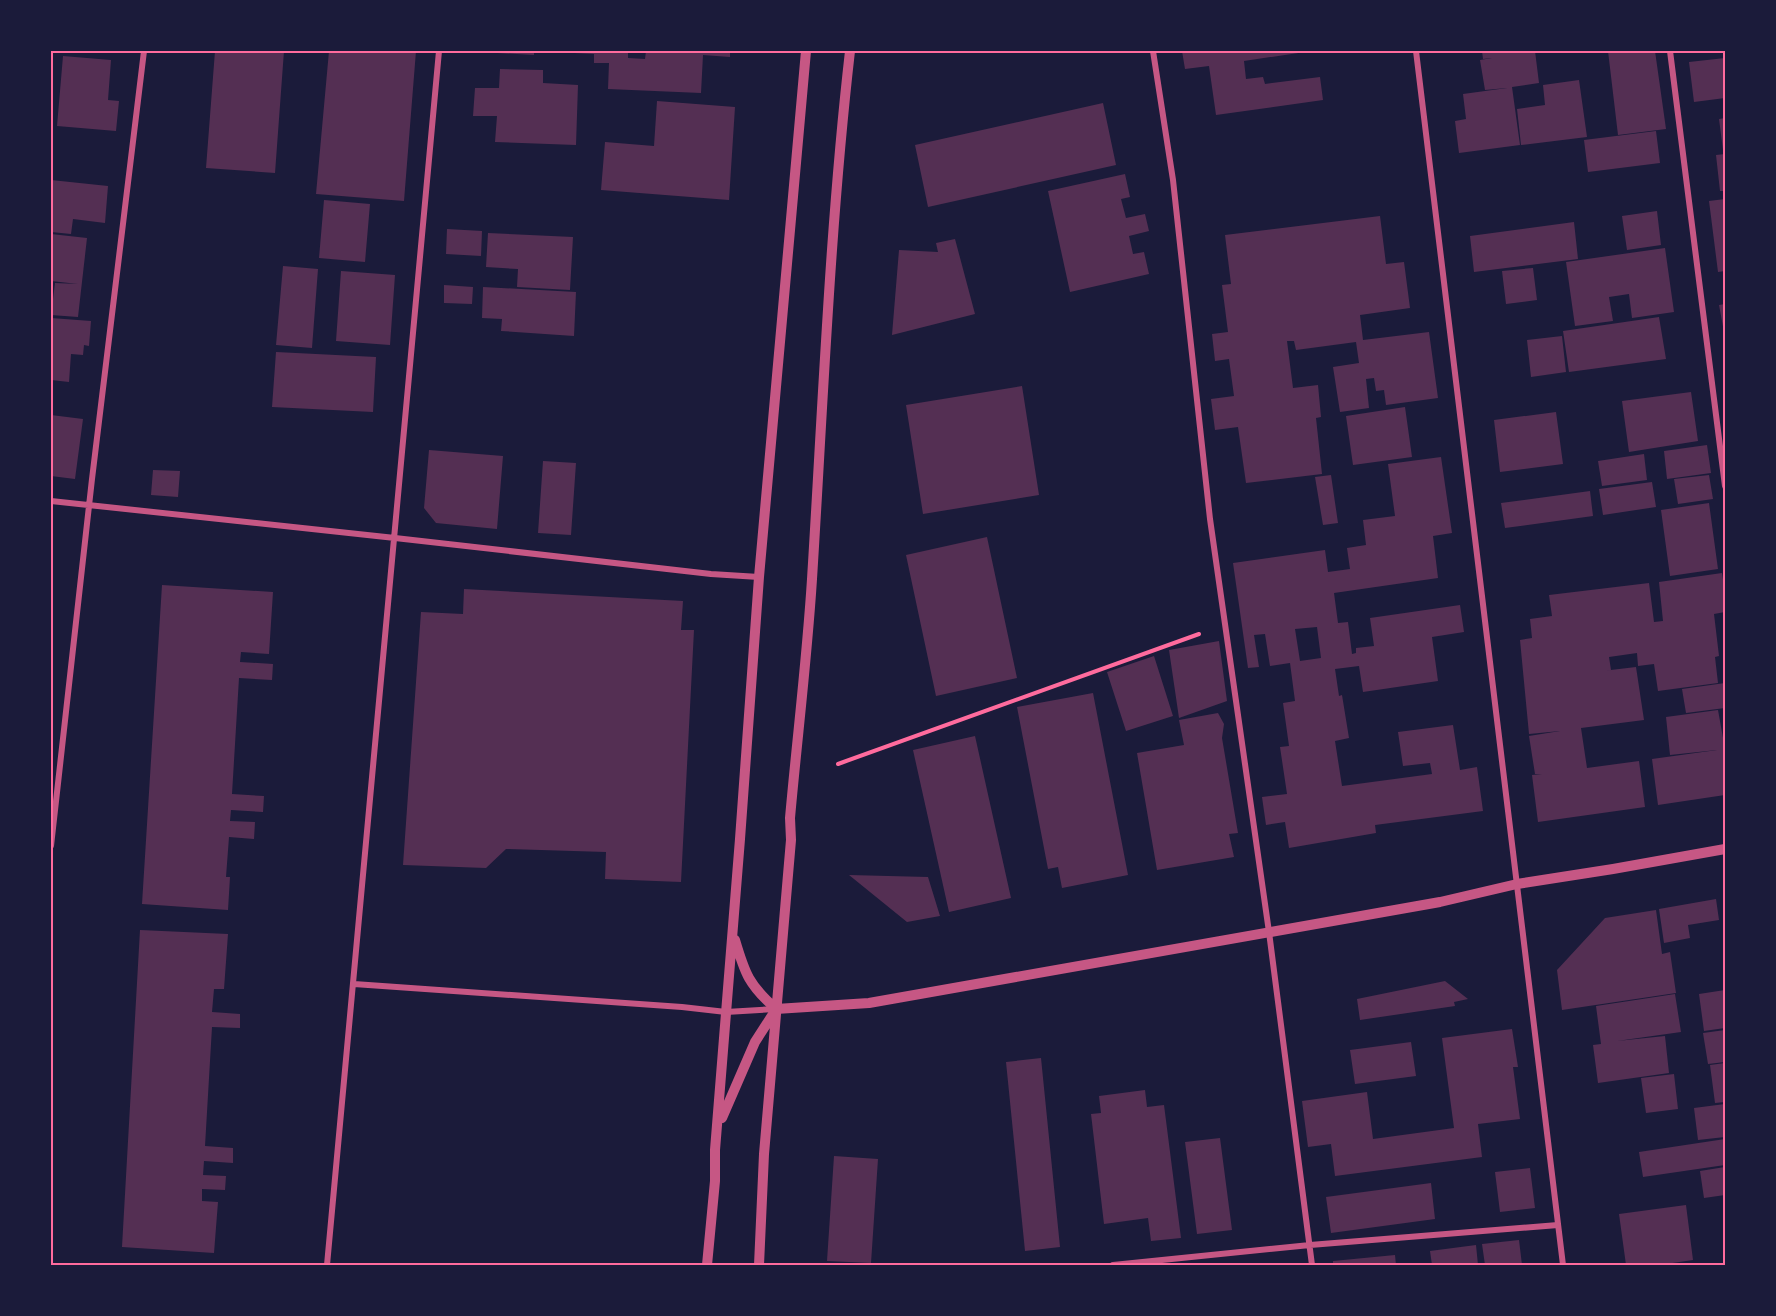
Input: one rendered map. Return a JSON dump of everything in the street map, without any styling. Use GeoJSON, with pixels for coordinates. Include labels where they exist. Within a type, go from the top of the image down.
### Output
{"type":"FeatureCollection","features":[{"type":"Feature","properties":{"kind":"street"},"geometry":{"type":"LineString","coordinates":[[51,846],[144,51]]}},
{"type":"Feature","properties":{"kind":"street"},"geometry":{"type":"LineString","coordinates":[[327,1265],[439,51]]}},
{"type":"Feature","properties":{"kind":"street"},"geometry":{"type":"LineString","coordinates":[[707,1265],[759,577],[806,51]]}},
{"type":"Feature","properties":{"kind":"street"},"geometry":{"type":"LineString","coordinates":[[759,1265],[764,1154],[791,840],[790,818],[812,582],[827,316],[850,51]]}},
{"type":"Feature","properties":{"kind":"street"},"geometry":{"type":"LineString","coordinates":[[1153,51],[1173,180],[1210,519],[1269,932],[1312,1265]]}},
{"type":"Feature","properties":{"kind":"street"},"geometry":{"type":"LineString","coordinates":[[1416,51],[1532,992],[1563,1265]]}},
{"type":"Feature","properties":{"kind":"street"},"geometry":{"type":"LineString","coordinates":[[1670,51],[1725,486]]}},
{"type":"Feature","properties":{"kind":"street"},"geometry":{"type":"LineString","coordinates":[[51,501],[711,574],[759,577]]}},
{"type":"Feature","properties":{"kind":"street"},"geometry":{"type":"LineString","coordinates":[[354,984],[726,1012],[869,1003],[1440,902],[1517,884],[1725,849]]}},
{"type":"Feature","properties":{"kind":"street"},"geometry":{"type":"LineString","coordinates":[[732,931],[743,969],[754,988],[776,1009]]}},
{"type":"Feature","properties":{"kind":"street"},"geometry":{"type":"LineString","coordinates":[[717,1129],[755,1042],[776,1009]]}},
{"type":"Feature","properties":{"kind":"street"},"geometry":{"type":"LineString","coordinates":[[1113,1265],[1310,1245],[1558,1225]]}},
{"type":"Feature","properties":{"kind":"path"},"geometry":{"type":"LineString","coordinates":[[838,764],[1225,624]]}},
{"type":"Feature","properties":{"kind":"building"},"geometry":{"type":"Polygon","coordinates":[[[215,51],[284,51],[275,173],[206,168],[215,51]]]}},
{"type":"Feature","properties":{"kind":"building"},"geometry":{"type":"Polygon","coordinates":[[[329,51],[416,51],[404,201],[316,194],[329,51]]]}},
{"type":"Feature","properties":{"kind":"building"},"geometry":{"type":"Polygon","coordinates":[[[497,51],[534,51],[534,55],[497,53],[497,51]]]}},
{"type":"Feature","properties":{"kind":"building"},"geometry":{"type":"Polygon","coordinates":[[[574,51],[628,51],[628,58],[645,59],[646,51],[730,51],[730,57],[703,55],[701,93],[608,89],[609,63],[594,63],[594,54],[574,53],[574,51]]]}},
{"type":"Feature","properties":{"kind":"building"},"geometry":{"type":"Polygon","coordinates":[[[1182,51],[1305,51],[1244,61],[1246,79],[1263,77],[1265,84],[1320,77],[1323,100],[1216,115],[1209,66],[1185,69],[1182,51]]]}},
{"type":"Feature","properties":{"kind":"building"},"geometry":{"type":"Polygon","coordinates":[[[1482,51],[1535,51],[1539,83],[1512,87],[1520,145],[1459,153],[1455,121],[1466,119],[1463,94],[1507,88],[1485,90],[1480,60],[1492,58],[1483,59],[1482,51]]]}},
{"type":"Feature","properties":{"kind":"building"},"geometry":{"type":"Polygon","coordinates":[[[1608,51],[1655,51],[1666,129],[1618,135],[1608,51]]]}},
{"type":"Feature","properties":{"kind":"building"},"geometry":{"type":"Polygon","coordinates":[[[63,56],[111,60],[108,100],[119,101],[116,131],[57,126],[63,56]]]}},
{"type":"Feature","properties":{"kind":"building"},"geometry":{"type":"Polygon","coordinates":[[[1725,58],[1725,98],[1694,102],[1689,62],[1725,58]]]}},
{"type":"Feature","properties":{"kind":"building"},"geometry":{"type":"Polygon","coordinates":[[[500,69],[543,70],[543,83],[578,85],[576,145],[495,142],[497,116],[473,116],[475,88],[499,88],[500,69]]]}},
{"type":"Feature","properties":{"kind":"building"},"geometry":{"type":"Polygon","coordinates":[[[1579,80],[1587,137],[1521,145],[1517,109],[1545,105],[1543,85],[1579,80]]]}},
{"type":"Feature","properties":{"kind":"building"},"geometry":{"type":"Polygon","coordinates":[[[657,101],[735,107],[729,200],[601,190],[605,142],[654,146],[657,101]]]}},
{"type":"Feature","properties":{"kind":"building"},"geometry":{"type":"Polygon","coordinates":[[[1103,103],[1116,165],[928,207],[915,145],[1103,103]]]}},
{"type":"Feature","properties":{"kind":"building"},"geometry":{"type":"Polygon","coordinates":[[[1725,118],[1725,150],[1723,150],[1719,119],[1725,118]]]}},
{"type":"Feature","properties":{"kind":"building"},"geometry":{"type":"Polygon","coordinates":[[[1656,131],[1660,163],[1588,172],[1584,140],[1656,131]]]}},
{"type":"Feature","properties":{"kind":"building"},"geometry":{"type":"Polygon","coordinates":[[[1725,154],[1725,191],[1720,191],[1716,155],[1725,154]]]}},
{"type":"Feature","properties":{"kind":"building"},"geometry":{"type":"Polygon","coordinates":[[[1125,174],[1130,197],[1121,199],[1126,218],[1145,214],[1149,231],[1129,236],[1133,254],[1144,252],[1149,274],[1070,292],[1048,191],[1125,174]]]}},
{"type":"Feature","properties":{"kind":"building"},"geometry":{"type":"Polygon","coordinates":[[[51,180],[108,186],[105,223],[73,219],[71,234],[51,232],[51,180]]]}},
{"type":"Feature","properties":{"kind":"building"},"geometry":{"type":"Polygon","coordinates":[[[1725,199],[1725,271],[1718,272],[1709,201],[1725,199]]]}},
{"type":"Feature","properties":{"kind":"building"},"geometry":{"type":"Polygon","coordinates":[[[324,200],[370,204],[365,262],[319,258],[324,200]]]}},
{"type":"Feature","properties":{"kind":"building"},"geometry":{"type":"Polygon","coordinates":[[[1657,211],[1661,245],[1627,250],[1622,216],[1657,211]]]}},
{"type":"Feature","properties":{"kind":"building"},"geometry":{"type":"Polygon","coordinates":[[[1380,216],[1386,264],[1404,262],[1410,308],[1360,315],[1363,340],[1429,332],[1438,398],[1386,405],[1384,390],[1376,391],[1374,378],[1366,379],[1369,408],[1340,412],[1333,367],[1359,363],[1356,342],[1296,350],[1294,341],[1287,341],[1293,388],[1318,385],[1321,417],[1316,418],[1322,474],[1246,483],[1238,427],[1215,430],[1211,399],[1234,396],[1229,359],[1215,361],[1212,334],[1228,332],[1222,285],[1231,284],[1225,235],[1380,216]]]}},
{"type":"Feature","properties":{"kind":"building"},"geometry":{"type":"Polygon","coordinates":[[[1574,222],[1578,259],[1474,272],[1470,236],[1574,222]]]}},
{"type":"Feature","properties":{"kind":"building"},"geometry":{"type":"Polygon","coordinates":[[[447,229],[482,231],[481,256],[446,254],[447,229]]]}},
{"type":"Feature","properties":{"kind":"building"},"geometry":{"type":"Polygon","coordinates":[[[488,233],[573,237],[570,290],[517,287],[518,269],[486,267],[488,233]]]}},
{"type":"Feature","properties":{"kind":"building"},"geometry":{"type":"Polygon","coordinates":[[[51,234],[87,238],[78,317],[51,315],[55,283],[78,284],[51,281],[51,234]]]}},
{"type":"Feature","properties":{"kind":"building"},"geometry":{"type":"Polygon","coordinates":[[[955,239],[975,314],[892,335],[899,250],[938,252],[936,243],[955,239]]]}},
{"type":"Feature","properties":{"kind":"building"},"geometry":{"type":"Polygon","coordinates":[[[1665,248],[1674,312],[1632,318],[1629,294],[1609,297],[1613,321],[1575,326],[1566,262],[1665,248]]]}},
{"type":"Feature","properties":{"kind":"building"},"geometry":{"type":"Polygon","coordinates":[[[283,266],[318,269],[312,348],[276,345],[283,266]]]}},
{"type":"Feature","properties":{"kind":"building"},"geometry":{"type":"Polygon","coordinates":[[[1533,268],[1537,300],[1506,304],[1502,271],[1533,268]]]}},
{"type":"Feature","properties":{"kind":"building"},"geometry":{"type":"Polygon","coordinates":[[[341,271],[395,275],[390,345],[336,341],[341,271]]]}},
{"type":"Feature","properties":{"kind":"building"},"geometry":{"type":"Polygon","coordinates":[[[444,285],[473,287],[472,304],[444,303],[444,285]]]}},
{"type":"Feature","properties":{"kind":"building"},"geometry":{"type":"Polygon","coordinates":[[[483,287],[576,292],[574,336],[501,331],[502,319],[482,318],[483,287]]]}},
{"type":"Feature","properties":{"kind":"building"},"geometry":{"type":"Polygon","coordinates":[[[1725,304],[1725,332],[1724,332],[1719,305],[1725,304]]]}},
{"type":"Feature","properties":{"kind":"building"},"geometry":{"type":"Polygon","coordinates":[[[1659,317],[1666,359],[1569,372],[1563,331],[1659,317]]]}},
{"type":"Feature","properties":{"kind":"building"},"geometry":{"type":"Polygon","coordinates":[[[51,318],[91,321],[89,346],[84,345],[83,355],[71,354],[69,382],[51,380],[51,318]]]}},
{"type":"Feature","properties":{"kind":"building"},"geometry":{"type":"Polygon","coordinates":[[[1562,336],[1566,372],[1531,377],[1527,340],[1562,336]]]}},
{"type":"Feature","properties":{"kind":"building"},"geometry":{"type":"Polygon","coordinates":[[[276,352],[376,357],[373,412],[272,407],[276,352]]]}},
{"type":"Feature","properties":{"kind":"building"},"geometry":{"type":"Polygon","coordinates":[[[1022,386],[1039,495],[923,514],[906,405],[1022,386]]]}},
{"type":"Feature","properties":{"kind":"building"},"geometry":{"type":"Polygon","coordinates":[[[1691,392],[1698,441],[1629,452],[1622,401],[1691,392]]]}},
{"type":"Feature","properties":{"kind":"building"},"geometry":{"type":"Polygon","coordinates":[[[1405,407],[1412,457],[1353,465],[1346,416],[1405,407]]]}},
{"type":"Feature","properties":{"kind":"building"},"geometry":{"type":"Polygon","coordinates":[[[1556,412],[1563,464],[1500,472],[1494,420],[1556,412]]]}},
{"type":"Feature","properties":{"kind":"building"},"geometry":{"type":"Polygon","coordinates":[[[51,415],[83,419],[75,479],[51,476],[51,415]]]}},
{"type":"Feature","properties":{"kind":"building"},"geometry":{"type":"Polygon","coordinates":[[[1707,445],[1711,473],[1667,479],[1664,451],[1707,445]]]}},
{"type":"Feature","properties":{"kind":"building"},"geometry":{"type":"Polygon","coordinates":[[[429,450],[503,456],[497,529],[436,523],[424,508],[429,450]]]}},
{"type":"Feature","properties":{"kind":"building"},"geometry":{"type":"Polygon","coordinates":[[[1644,454],[1647,480],[1602,486],[1598,461],[1644,454]]]}},
{"type":"Feature","properties":{"kind":"building"},"geometry":{"type":"Polygon","coordinates":[[[1441,457],[1452,533],[1433,536],[1438,578],[1334,593],[1338,623],[1348,622],[1352,654],[1356,653],[1356,648],[1374,646],[1370,618],[1460,605],[1464,632],[1432,637],[1438,681],[1363,692],[1359,666],[1335,669],[1349,738],[1335,741],[1342,786],[1432,774],[1430,763],[1403,766],[1398,732],[1453,725],[1460,770],[1477,767],[1483,811],[1375,825],[1376,833],[1289,848],[1285,822],[1266,825],[1262,797],[1287,794],[1280,747],[1289,746],[1283,703],[1295,701],[1290,663],[1270,666],[1265,634],[1254,635],[1259,667],[1248,668],[1233,563],[1325,550],[1328,572],[1350,569],[1347,548],[1366,545],[1363,520],[1395,516],[1388,464],[1441,457]],[[1317,627],[1295,629],[1300,661],[1321,658],[1317,627]]]}},
{"type":"Feature","properties":{"kind":"building"},"geometry":{"type":"Polygon","coordinates":[[[543,461],[576,463],[571,535],[538,533],[543,461]]]}},
{"type":"Feature","properties":{"kind":"building"},"geometry":{"type":"Polygon","coordinates":[[[153,470],[180,471],[178,497],[151,495],[153,470]]]}},
{"type":"Feature","properties":{"kind":"building"},"geometry":{"type":"Polygon","coordinates":[[[1331,475],[1338,523],[1323,525],[1315,477],[1331,475]]]}},
{"type":"Feature","properties":{"kind":"building"},"geometry":{"type":"Polygon","coordinates":[[[1709,475],[1713,499],[1678,504],[1674,479],[1709,475]]]}},
{"type":"Feature","properties":{"kind":"building"},"geometry":{"type":"Polygon","coordinates":[[[1652,482],[1656,507],[1603,515],[1599,489],[1652,482]]]}},
{"type":"Feature","properties":{"kind":"building"},"geometry":{"type":"Polygon","coordinates":[[[1590,491],[1593,516],[1505,528],[1501,503],[1590,491]]]}},
{"type":"Feature","properties":{"kind":"building"},"geometry":{"type":"Polygon","coordinates":[[[1709,503],[1718,569],[1670,576],[1661,510],[1709,503]]]}},
{"type":"Feature","properties":{"kind":"building"},"geometry":{"type":"Polygon","coordinates":[[[987,537],[1017,678],[936,696],[906,555],[987,537]]]}},
{"type":"Feature","properties":{"kind":"building"},"geometry":{"type":"Polygon","coordinates":[[[1722,573],[1725,612],[1714,614],[1719,656],[1715,657],[1718,683],[1658,691],[1654,664],[1638,666],[1637,653],[1609,657],[1611,670],[1636,667],[1644,720],[1581,728],[1587,768],[1639,761],[1645,807],[1538,822],[1532,775],[1542,774],[1535,774],[1529,736],[1560,731],[1529,734],[1520,640],[1532,638],[1530,619],[1552,616],[1549,595],[1649,583],[1654,622],[1663,621],[1659,582],[1722,573]]]}},
{"type":"Feature","properties":{"kind":"building"},"geometry":{"type":"Polygon","coordinates":[[[162,585],[273,592],[269,654],[241,652],[240,662],[273,664],[272,680],[239,678],[232,794],[264,796],[263,812],[231,810],[230,821],[255,822],[254,839],[229,837],[226,877],[230,877],[228,910],[142,904],[162,585]]]}},
{"type":"Feature","properties":{"kind":"building"},"geometry":{"type":"Polygon","coordinates":[[[464,589],[683,601],[681,630],[694,630],[681,882],[605,879],[606,852],[506,849],[486,868],[403,865],[421,612],[463,614],[464,589]]]}},
{"type":"Feature","properties":{"kind":"building"},"geometry":{"type":"Polygon","coordinates":[[[1219,641],[1227,701],[1179,718],[1169,650],[1219,641]]]}},
{"type":"Feature","properties":{"kind":"building"},"geometry":{"type":"Polygon","coordinates":[[[1154,656],[1173,716],[1126,731],[1107,672],[1154,656]]]}},
{"type":"Feature","properties":{"kind":"building"},"geometry":{"type":"Polygon","coordinates":[[[1725,683],[1725,708],[1686,713],[1682,689],[1725,683]]]}},
{"type":"Feature","properties":{"kind":"building"},"geometry":{"type":"Polygon","coordinates":[[[1093,693],[1128,875],[1062,888],[1058,867],[1048,869],[1017,707],[1093,693]]]}},
{"type":"Feature","properties":{"kind":"building"},"geometry":{"type":"Polygon","coordinates":[[[1718,710],[1725,749],[1725,795],[1658,805],[1652,759],[1717,750],[1670,755],[1666,717],[1718,710]]]}},
{"type":"Feature","properties":{"kind":"building"},"geometry":{"type":"Polygon","coordinates":[[[1218,713],[1224,724],[1222,738],[1238,833],[1229,834],[1234,857],[1157,870],[1137,753],[1184,745],[1179,720],[1218,713]]]}},
{"type":"Feature","properties":{"kind":"building"},"geometry":{"type":"Polygon","coordinates":[[[975,736],[1011,898],[949,912],[913,750],[975,736]]]}},
{"type":"Feature","properties":{"kind":"building"},"geometry":{"type":"Polygon","coordinates":[[[849,875],[928,877],[940,916],[907,922],[849,875]]]}},
{"type":"Feature","properties":{"kind":"building"},"geometry":{"type":"Polygon","coordinates":[[[1716,899],[1719,920],[1688,925],[1690,938],[1664,943],[1659,909],[1716,899]]]}},
{"type":"Feature","properties":{"kind":"building"},"geometry":{"type":"Polygon","coordinates":[[[1656,910],[1662,954],[1670,952],[1676,993],[1562,1010],[1557,970],[1605,918],[1656,910]]]}},
{"type":"Feature","properties":{"kind":"building"},"geometry":{"type":"Polygon","coordinates":[[[140,930],[228,934],[224,989],[214,989],[212,1012],[240,1014],[240,1028],[212,1027],[205,1146],[233,1148],[233,1163],[204,1161],[203,1175],[226,1176],[225,1190],[202,1189],[202,1201],[218,1202],[214,1253],[122,1247],[140,930]]]}},
{"type":"Feature","properties":{"kind":"building"},"geometry":{"type":"Polygon","coordinates":[[[1445,981],[1468,999],[1454,1002],[1455,1006],[1360,1020],[1357,999],[1445,981]]]}},
{"type":"Feature","properties":{"kind":"building"},"geometry":{"type":"Polygon","coordinates":[[[1725,990],[1725,1028],[1704,1031],[1699,994],[1725,990]]]}},
{"type":"Feature","properties":{"kind":"building"},"geometry":{"type":"Polygon","coordinates":[[[1675,994],[1681,1032],[1617,1041],[1665,1036],[1669,1073],[1598,1083],[1593,1045],[1601,1044],[1596,1006],[1675,994]]]}},
{"type":"Feature","properties":{"kind":"building"},"geometry":{"type":"Polygon","coordinates":[[[1512,1029],[1518,1067],[1513,1067],[1520,1119],[1478,1124],[1482,1157],[1335,1176],[1331,1144],[1308,1147],[1302,1101],[1367,1092],[1373,1139],[1454,1128],[1442,1038],[1512,1029]]]}},
{"type":"Feature","properties":{"kind":"building"},"geometry":{"type":"Polygon","coordinates":[[[1725,1030],[1725,1062],[1708,1064],[1703,1033],[1725,1030]]]}},
{"type":"Feature","properties":{"kind":"building"},"geometry":{"type":"Polygon","coordinates":[[[1411,1042],[1416,1076],[1355,1084],[1350,1050],[1411,1042]]]}},
{"type":"Feature","properties":{"kind":"building"},"geometry":{"type":"Polygon","coordinates":[[[1041,1058],[1060,1247],[1025,1251],[1006,1062],[1041,1058]]]}},
{"type":"Feature","properties":{"kind":"building"},"geometry":{"type":"Polygon","coordinates":[[[1725,1063],[1725,1102],[1715,1103],[1710,1065],[1725,1063]]]}},
{"type":"Feature","properties":{"kind":"building"},"geometry":{"type":"Polygon","coordinates":[[[1674,1074],[1678,1109],[1646,1113],[1641,1078],[1674,1074]]]}},
{"type":"Feature","properties":{"kind":"building"},"geometry":{"type":"Polygon","coordinates":[[[1145,1090],[1147,1107],[1164,1105],[1181,1238],[1151,1241],[1148,1218],[1104,1224],[1091,1114],[1101,1113],[1099,1096],[1145,1090]]]}},
{"type":"Feature","properties":{"kind":"building"},"geometry":{"type":"Polygon","coordinates":[[[1725,1104],[1725,1137],[1698,1140],[1694,1108],[1725,1104]]]}},
{"type":"Feature","properties":{"kind":"building"},"geometry":{"type":"Polygon","coordinates":[[[1220,1138],[1232,1230],[1197,1234],[1185,1142],[1220,1138]]]}},
{"type":"Feature","properties":{"kind":"building"},"geometry":{"type":"Polygon","coordinates":[[[1725,1139],[1725,1165],[1643,1177],[1639,1152],[1725,1139]]]}},
{"type":"Feature","properties":{"kind":"building"},"geometry":{"type":"Polygon","coordinates":[[[834,1156],[878,1159],[871,1263],[827,1261],[834,1156]]]}},
{"type":"Feature","properties":{"kind":"building"},"geometry":{"type":"Polygon","coordinates":[[[1725,1167],[1725,1195],[1704,1198],[1700,1171],[1725,1167]]]}},
{"type":"Feature","properties":{"kind":"building"},"geometry":{"type":"Polygon","coordinates":[[[1530,1168],[1535,1208],[1500,1212],[1495,1172],[1530,1168]]]}},
{"type":"Feature","properties":{"kind":"building"},"geometry":{"type":"Polygon","coordinates":[[[1431,1183],[1435,1219],[1331,1233],[1326,1197],[1431,1183]]]}},
{"type":"Feature","properties":{"kind":"building"},"geometry":{"type":"Polygon","coordinates":[[[1686,1205],[1693,1260],[1659,1265],[1626,1265],[1619,1214],[1686,1205]]]}},
{"type":"Feature","properties":{"kind":"building"},"geometry":{"type":"Polygon","coordinates":[[[1519,1240],[1522,1265],[1485,1265],[1482,1244],[1519,1240]]]}},
{"type":"Feature","properties":{"kind":"building"},"geometry":{"type":"Polygon","coordinates":[[[1476,1245],[1478,1265],[1432,1265],[1430,1251],[1476,1245]]]}},
{"type":"Feature","properties":{"kind":"building"},"geometry":{"type":"Polygon","coordinates":[[[1395,1255],[1396,1265],[1333,1265],[1333,1261],[1395,1255]]]}}]}
